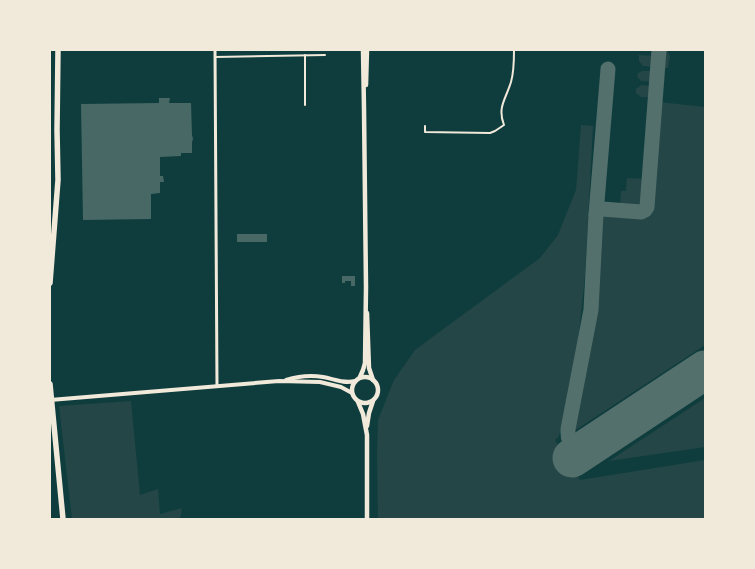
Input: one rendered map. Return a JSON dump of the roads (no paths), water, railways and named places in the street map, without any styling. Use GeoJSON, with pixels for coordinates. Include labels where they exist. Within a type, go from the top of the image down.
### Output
{"type":"FeatureCollection","features":[{"type":"Feature","properties":{"kind":"highway"},"geometry":{"type":"LineString","coordinates":[[50,283],[58,180],[58,50]]}},
{"type":"Feature","properties":{"kind":"highway"},"geometry":{"type":"LineString","coordinates":[[50,384],[63,519]]}},
{"type":"Feature","properties":{"kind":"main road"},"geometry":{"type":"LineString","coordinates":[[362,50],[366,287],[364,366],[360,377],[352,386],[352,393],[363,414],[366,435],[367,519]]}},
{"type":"Feature","properties":{"kind":"main road"},"geometry":{"type":"LineString","coordinates":[[364,109],[367,50]]}},
{"type":"Feature","properties":{"kind":"main road"},"geometry":{"type":"LineString","coordinates":[[366,287],[370,368],[373,380]]}},
{"type":"Feature","properties":{"kind":"main road"},"geometry":{"type":"LineString","coordinates":[[360,377],[367,377],[378,386],[378,391],[369,413],[366,435]]}},
{"type":"Feature","properties":{"kind":"main road"},"geometry":{"type":"LineString","coordinates":[[358,402],[366,403],[373,401]]}},
{"type":"Feature","properties":{"kind":"street"},"geometry":{"type":"LineString","coordinates":[[215,50],[217,386]]}},
{"type":"Feature","properties":{"kind":"street"},"geometry":{"type":"LineString","coordinates":[[279,382],[305,375],[346,382],[355,381]]}},
{"type":"Feature","properties":{"kind":"street"},"geometry":{"type":"LineString","coordinates":[[50,400],[279,382],[320,382],[342,387],[352,393]]}},
{"type":"Feature","properties":{"kind":"lane"},"geometry":{"type":"LineString","coordinates":[[425,126],[425,132],[490,133],[504,125],[501,111],[513,74],[514,50]]}},
{"type":"Feature","properties":{"kind":"lane"},"geometry":{"type":"LineString","coordinates":[[305,55],[306,105]]}},
{"type":"Feature","properties":{"kind":"lane"},"geometry":{"type":"LineString","coordinates":[[215,57],[325,55]]}}]}
